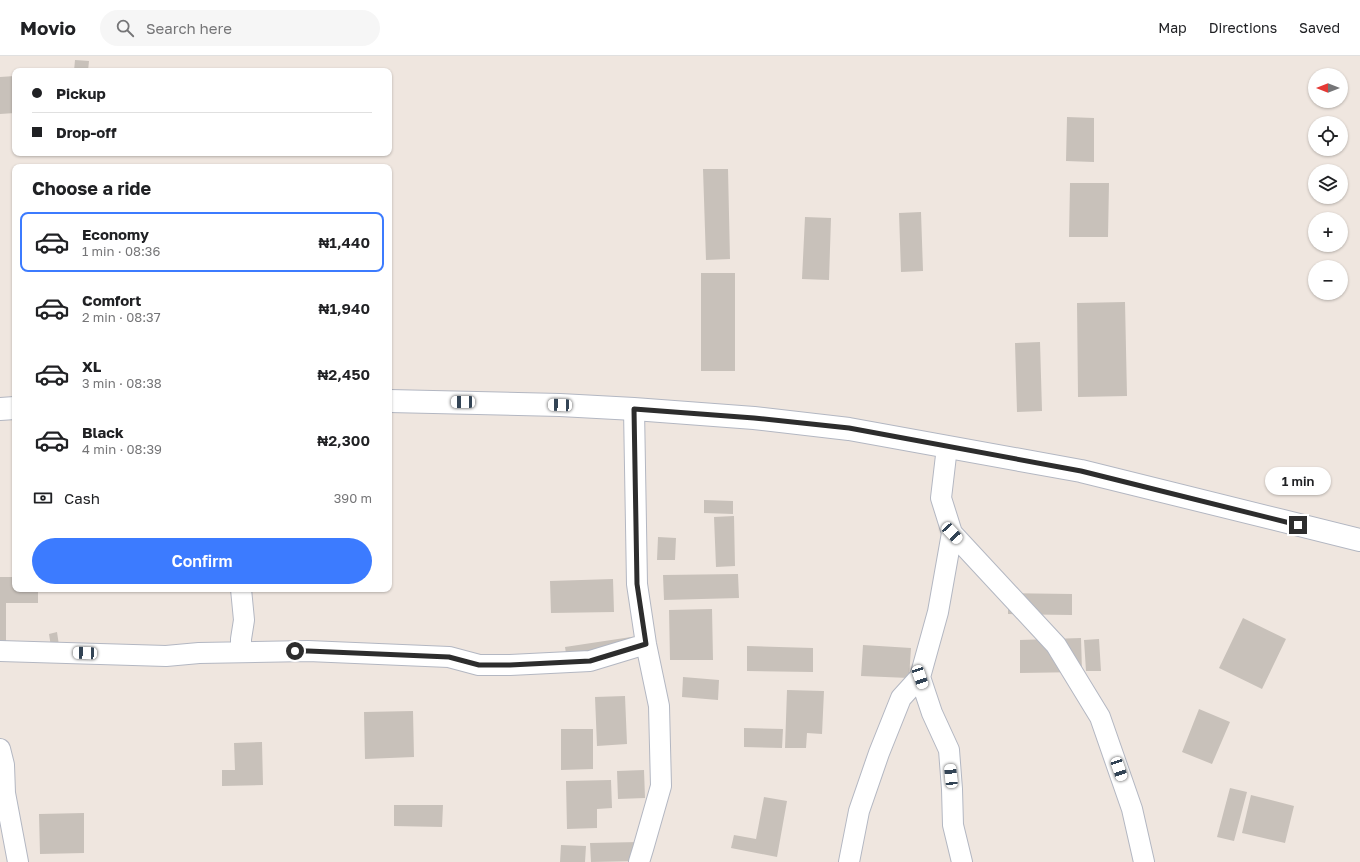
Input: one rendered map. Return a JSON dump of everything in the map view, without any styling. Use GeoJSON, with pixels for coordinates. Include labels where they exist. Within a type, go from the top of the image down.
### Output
{"type":"FeatureCollection","features":[{"type":"Feature","properties":{"kind":"main road"},"geometry":{"type":"LineString","coordinates":[[392,401],[560,405],[634,409],[754,418],[849,428],[1081,471],[1360,540]]}},
{"type":"Feature","properties":{"kind":"main road"},"geometry":{"type":"LineString","coordinates":[[0,409],[12,408]]}},
{"type":"Feature","properties":{"kind":"street"},"geometry":{"type":"LineString","coordinates":[[634,409],[637,584],[646,644],[660,706],[661,786],[639,862]]}},
{"type":"Feature","properties":{"kind":"street"},"geometry":{"type":"LineString","coordinates":[[947,446],[941,498],[952,533],[1056,645],[1100,717],[1132,809],[1144,862]]}},
{"type":"Feature","properties":{"kind":"street"},"geometry":{"type":"LineString","coordinates":[[849,862],[859,811],[879,753],[901,698],[920,677],[938,612],[952,533]]}},
{"type":"Feature","properties":{"kind":"street"},"geometry":{"type":"LineString","coordinates":[[240,652],[244,620],[241,592]]}},
{"type":"Feature","properties":{"kind":"street"},"geometry":{"type":"LineString","coordinates":[[0,651],[166,656],[240,652],[308,651],[449,657],[479,665],[510,665],[590,661],[646,644]]}},
{"type":"Feature","properties":{"kind":"street"},"geometry":{"type":"LineString","coordinates":[[920,677],[932,713],[948,750],[952,789],[953,825],[962,862]]}},
{"type":"Feature","properties":{"kind":"street"},"geometry":{"type":"LineString","coordinates":[[0,749],[4,765],[5,793],[18,862]]}},
{"type":"Feature","properties":{"kind":"building"},"geometry":{"type":"Polygon","coordinates":[[[75,60],[89,61],[88,68],[74,68],[75,60]]]}},
{"type":"Feature","properties":{"kind":"building"},"geometry":{"type":"Polygon","coordinates":[[[12,76],[12,113],[0,114],[0,77],[12,76]]]}},
{"type":"Feature","properties":{"kind":"building"},"geometry":{"type":"Polygon","coordinates":[[[1067,117],[1094,118],[1094,162],[1066,161],[1067,117]]]}},
{"type":"Feature","properties":{"kind":"building"},"geometry":{"type":"Polygon","coordinates":[[[703,169],[728,169],[730,259],[706,260],[703,169]]]}},
{"type":"Feature","properties":{"kind":"building"},"geometry":{"type":"Polygon","coordinates":[[[1070,183],[1109,183],[1108,237],[1069,237],[1070,183]]]}},
{"type":"Feature","properties":{"kind":"building"},"geometry":{"type":"Polygon","coordinates":[[[921,212],[923,271],[901,272],[899,213],[921,212]]]}},
{"type":"Feature","properties":{"kind":"building"},"geometry":{"type":"Polygon","coordinates":[[[805,217],[831,218],[829,280],[802,279],[805,217]]]}},
{"type":"Feature","properties":{"kind":"building"},"geometry":{"type":"Polygon","coordinates":[[[701,273],[735,273],[735,371],[701,371],[701,273]]]}},
{"type":"Feature","properties":{"kind":"building"},"geometry":{"type":"Polygon","coordinates":[[[1125,302],[1127,396],[1078,397],[1077,303],[1125,302]]]}},
{"type":"Feature","properties":{"kind":"building"},"geometry":{"type":"Polygon","coordinates":[[[1040,342],[1042,411],[1017,412],[1015,343],[1040,342]]]}},
{"type":"Feature","properties":{"kind":"building"},"geometry":{"type":"Polygon","coordinates":[[[704,500],[733,501],[733,514],[704,513],[704,500]]]}},
{"type":"Feature","properties":{"kind":"building"},"geometry":{"type":"Polygon","coordinates":[[[734,516],[735,566],[716,567],[714,517],[734,516]]]}},
{"type":"Feature","properties":{"kind":"building"},"geometry":{"type":"Polygon","coordinates":[[[658,537],[676,538],[675,560],[657,560],[658,537]]]}},
{"type":"Feature","properties":{"kind":"building"},"geometry":{"type":"Polygon","coordinates":[[[738,574],[739,598],[664,600],[663,575],[738,574]]]}},
{"type":"Feature","properties":{"kind":"building"},"geometry":{"type":"Polygon","coordinates":[[[0,577],[12,577],[12,592],[38,592],[38,603],[6,603],[6,648],[0,648],[0,577]]]}},
{"type":"Feature","properties":{"kind":"building"},"geometry":{"type":"Polygon","coordinates":[[[613,579],[614,612],[551,613],[550,581],[613,579]]]}},
{"type":"Feature","properties":{"kind":"building"},"geometry":{"type":"Polygon","coordinates":[[[1008,593],[1072,594],[1072,615],[1008,614],[1008,593]]]}},
{"type":"Feature","properties":{"kind":"building"},"geometry":{"type":"Polygon","coordinates":[[[712,609],[713,660],[670,660],[669,610],[712,609]]]}},
{"type":"Feature","properties":{"kind":"building"},"geometry":{"type":"Polygon","coordinates":[[[1243,618],[1286,639],[1262,689],[1219,668],[1243,618]]]}},
{"type":"Feature","properties":{"kind":"building"},"geometry":{"type":"Polygon","coordinates":[[[57,632],[60,652],[52,653],[49,634],[57,632]]]}},
{"type":"Feature","properties":{"kind":"building"},"geometry":{"type":"Polygon","coordinates":[[[631,637],[633,656],[568,666],[565,647],[631,637]]]}},
{"type":"Feature","properties":{"kind":"building"},"geometry":{"type":"Polygon","coordinates":[[[1081,638],[1082,672],[1020,673],[1020,640],[1081,638]]]}},
{"type":"Feature","properties":{"kind":"building"},"geometry":{"type":"Polygon","coordinates":[[[1099,639],[1101,671],[1086,671],[1084,640],[1099,639]]]}},
{"type":"Feature","properties":{"kind":"building"},"geometry":{"type":"Polygon","coordinates":[[[863,645],[911,648],[909,678],[861,676],[863,645]]]}},
{"type":"Feature","properties":{"kind":"building"},"geometry":{"type":"Polygon","coordinates":[[[747,646],[813,648],[813,672],[747,671],[747,646]]]}},
{"type":"Feature","properties":{"kind":"building"},"geometry":{"type":"Polygon","coordinates":[[[683,677],[719,680],[718,700],[682,697],[683,677]]]}},
{"type":"Feature","properties":{"kind":"building"},"geometry":{"type":"Polygon","coordinates":[[[787,690],[824,691],[822,734],[807,733],[806,748],[785,748],[787,690]]]}},
{"type":"Feature","properties":{"kind":"building"},"geometry":{"type":"Polygon","coordinates":[[[625,696],[627,744],[597,746],[595,697],[625,696]]]}},
{"type":"Feature","properties":{"kind":"building"},"geometry":{"type":"Polygon","coordinates":[[[1199,709],[1230,722],[1212,764],[1182,752],[1199,709]]]}},
{"type":"Feature","properties":{"kind":"building"},"geometry":{"type":"Polygon","coordinates":[[[413,711],[414,757],[365,759],[364,712],[413,711]]]}},
{"type":"Feature","properties":{"kind":"building"},"geometry":{"type":"Polygon","coordinates":[[[744,728],[783,729],[782,748],[744,747],[744,728]]]}},
{"type":"Feature","properties":{"kind":"building"},"geometry":{"type":"Polygon","coordinates":[[[561,729],[593,729],[593,769],[561,770],[561,729]]]}},
{"type":"Feature","properties":{"kind":"building"},"geometry":{"type":"Polygon","coordinates":[[[262,742],[263,785],[222,786],[222,770],[235,770],[234,743],[262,742]]]}},
{"type":"Feature","properties":{"kind":"building"},"geometry":{"type":"Polygon","coordinates":[[[644,770],[645,798],[618,799],[617,771],[644,770]]]}},
{"type":"Feature","properties":{"kind":"building"},"geometry":{"type":"Polygon","coordinates":[[[611,780],[612,808],[597,809],[597,828],[567,829],[566,781],[611,780]]]}},
{"type":"Feature","properties":{"kind":"building"},"geometry":{"type":"Polygon","coordinates":[[[1230,788],[1247,792],[1234,841],[1217,837],[1230,788]]]}},
{"type":"Feature","properties":{"kind":"building"},"geometry":{"type":"Polygon","coordinates":[[[1251,795],[1294,806],[1285,843],[1242,833],[1251,795]]]}},
{"type":"Feature","properties":{"kind":"building"},"geometry":{"type":"Polygon","coordinates":[[[764,797],[787,801],[777,857],[731,848],[734,835],[756,839],[764,797]]]}},
{"type":"Feature","properties":{"kind":"building"},"geometry":{"type":"Polygon","coordinates":[[[394,805],[443,805],[442,827],[394,826],[394,805]]]}},
{"type":"Feature","properties":{"kind":"building"},"geometry":{"type":"Polygon","coordinates":[[[84,813],[84,853],[40,854],[39,814],[84,813]]]}},
{"type":"Feature","properties":{"kind":"building"},"geometry":{"type":"Polygon","coordinates":[[[639,842],[640,861],[591,862],[590,843],[639,842]]]}},
{"type":"Feature","properties":{"kind":"building"},"geometry":{"type":"Polygon","coordinates":[[[561,845],[586,846],[585,862],[560,862],[561,845]]]}},
{"type":"Feature","properties":{"kind":"route"},"geometry":{"type":"LineString","coordinates":[[295,651],[449,657],[479,665],[510,665],[590,661],[646,644],[637,584],[634,409],[754,418],[849,428],[1081,471],[1298,525]]}}]}
